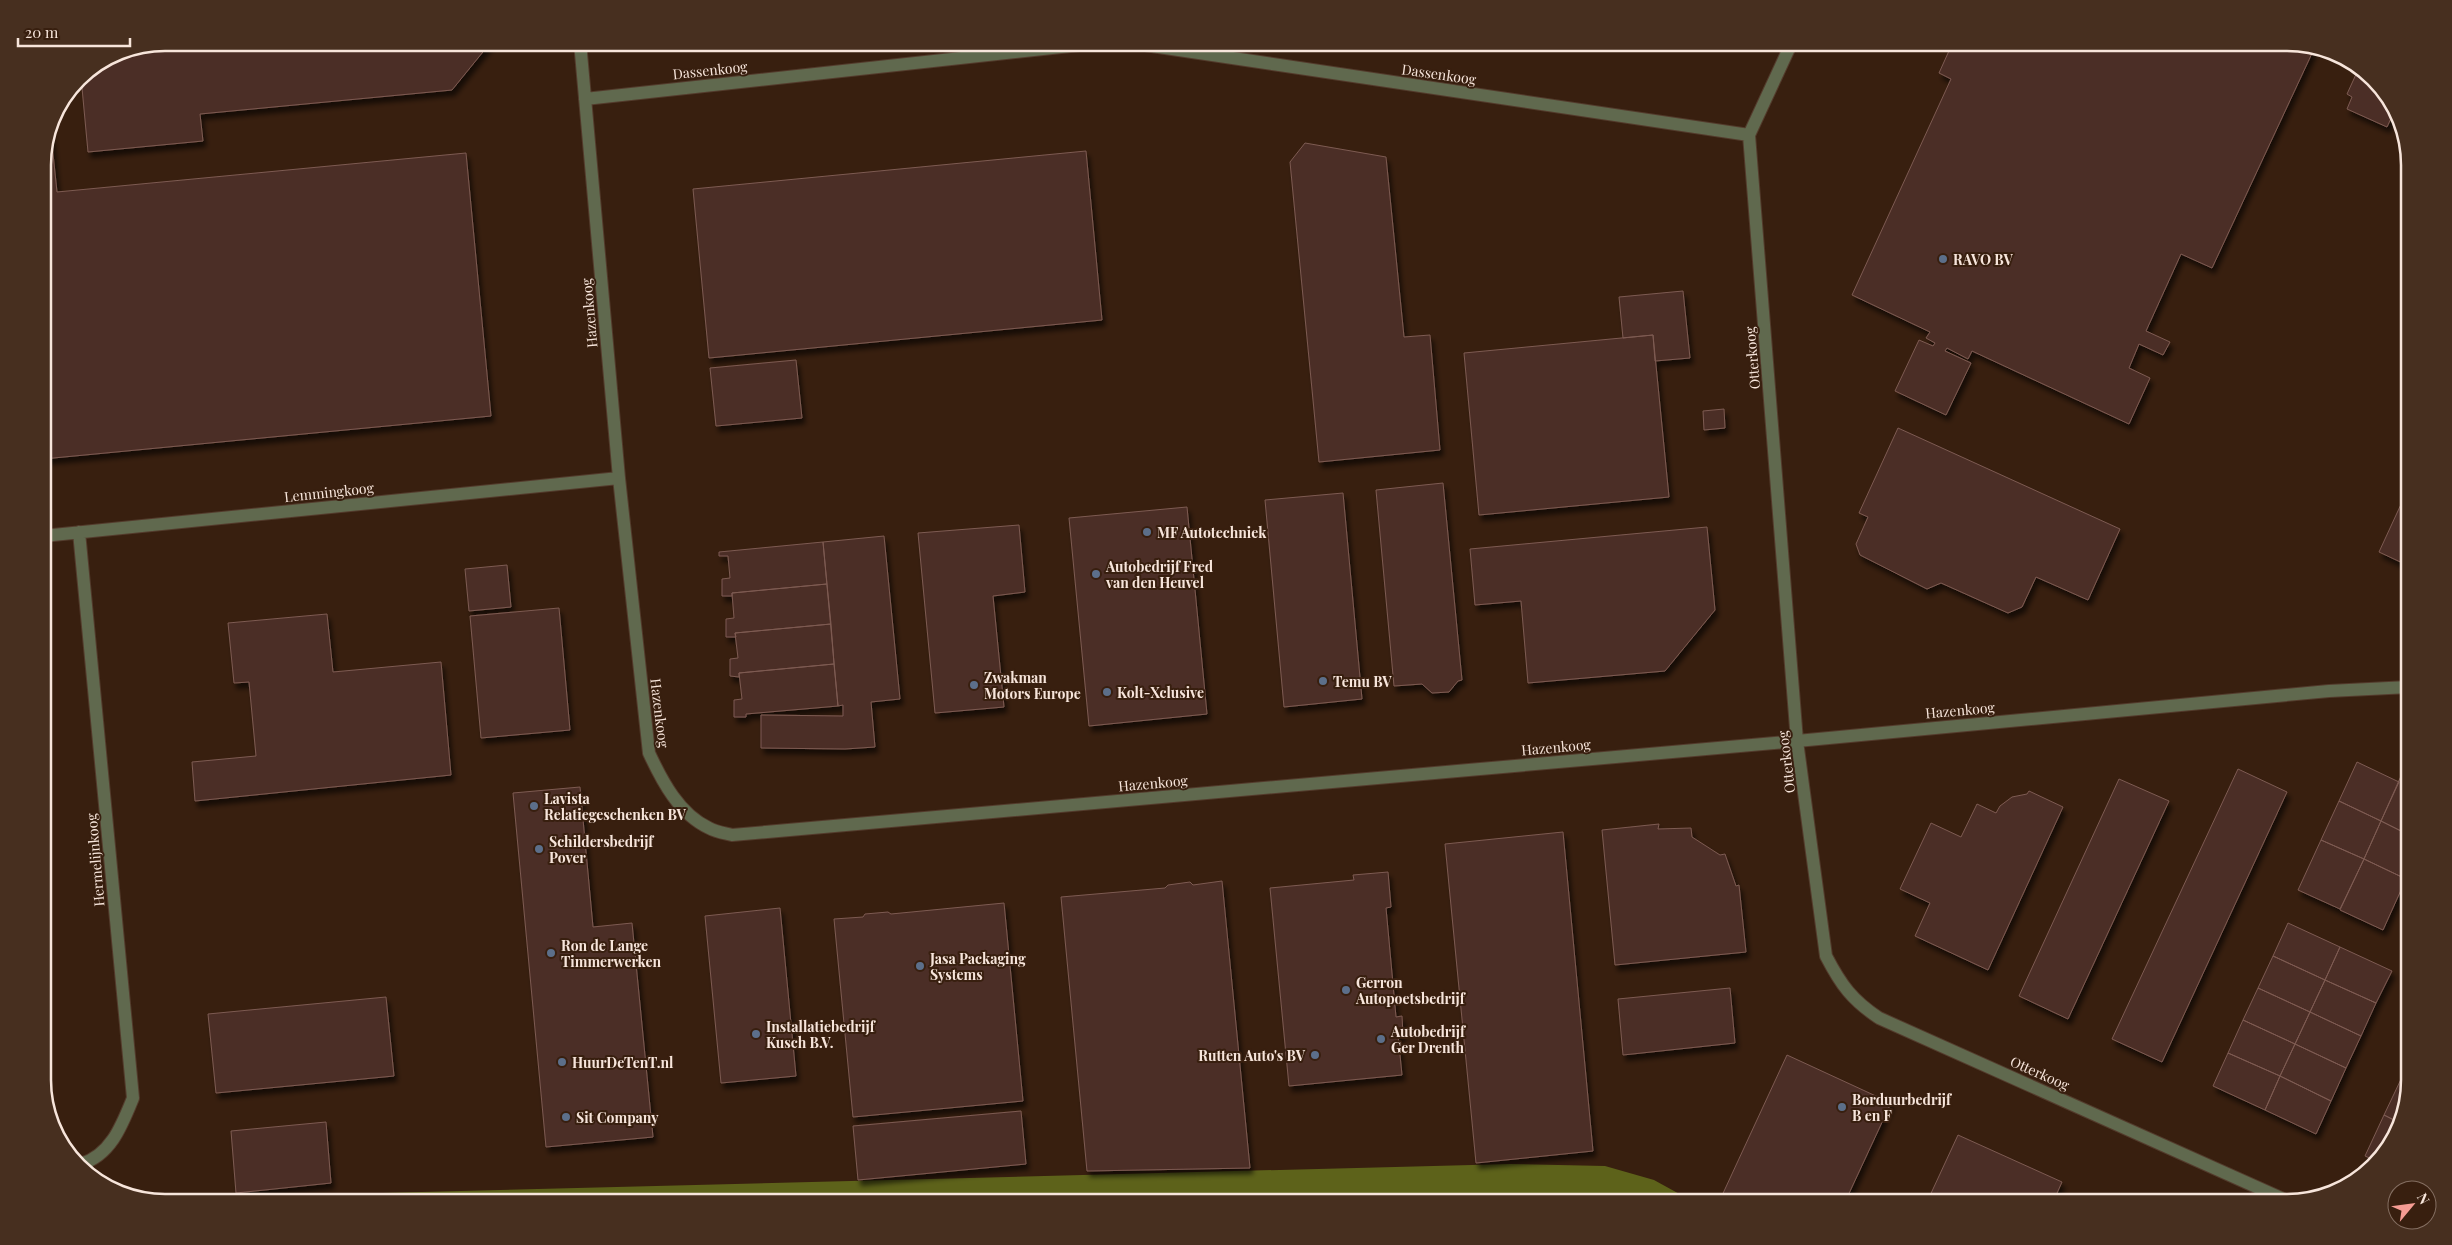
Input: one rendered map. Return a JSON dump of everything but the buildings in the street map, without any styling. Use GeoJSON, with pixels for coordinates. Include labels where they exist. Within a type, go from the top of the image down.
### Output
{"type":"FeatureCollection","features":[{"type":"Feature","properties":{"kind":"street","name":"Hazenkoog"},"geometry":{"type":"LineString","coordinates":[[581,51],[618,478],[648,753],[663,784],[686,810],[708,828],[732,836],[1797,741],[2329,691],[2401,687]]}},
{"type":"Feature","properties":{"kind":"street","name":"Dassenkoog"},"geometry":{"type":"LineString","coordinates":[[585,98],[1023,51]]}},
{"type":"Feature","properties":{"kind":"street","name":"Dassenkoog"},"geometry":{"type":"LineString","coordinates":[[1185,51],[1749,135]]}},
{"type":"Feature","properties":{"kind":"street","name":"Otterkoog"},"geometry":{"type":"LineString","coordinates":[[1788,51],[1749,135],[1797,741],[1826,956],[1842,985],[1859,1005],[1888,1022],[2272,1194]]}},
{"type":"Feature","properties":{"kind":"street","name":"Lemmingkoog"},"geometry":{"type":"LineString","coordinates":[[51,535],[618,478]]}},
{"type":"Feature","properties":{"kind":"street","name":"Hermelijnkoog"},"geometry":{"type":"LineString","coordinates":[[79,532],[133,1098],[121,1127],[108,1147],[87,1162]]}},
{"type":"Feature","properties":{"kind":"green space"},"geometry":{"type":"Polygon","coordinates":[[[1510,1164],[1605,1166],[1654,1180],[1679,1194],[343,1194],[1510,1164]]]}},
{"type":"Feature","properties":{"kind":"place","name":"RAVO BV"},"geometry":{"type":"Point","coordinates":[1943,259]}},
{"type":"Feature","properties":{"kind":"place","name":"MF Autotechniek"},"geometry":{"type":"Point","coordinates":[1147,532]}},
{"type":"Feature","properties":{"kind":"place","name":"Autobedrijf Fred van den Heuvel"},"geometry":{"type":"Point","coordinates":[1096,574]}},
{"type":"Feature","properties":{"kind":"place","name":"Temu BV"},"geometry":{"type":"Point","coordinates":[1323,681]}},
{"type":"Feature","properties":{"kind":"place","name":"Zwakman Motors Europe"},"geometry":{"type":"Point","coordinates":[974,685]}},
{"type":"Feature","properties":{"kind":"place","name":"Kolt-Xclusive"},"geometry":{"type":"Point","coordinates":[1107,692]}},
{"type":"Feature","properties":{"kind":"place","name":"Lavista Relatiegeschenken BV"},"geometry":{"type":"Point","coordinates":[534,806]}},
{"type":"Feature","properties":{"kind":"place","name":"Schildersbedrijf Pover"},"geometry":{"type":"Point","coordinates":[539,849]}},
{"type":"Feature","properties":{"kind":"place","name":"Ron de Lange Timmerwerken"},"geometry":{"type":"Point","coordinates":[551,953]}},
{"type":"Feature","properties":{"kind":"place","name":"Jasa Packaging Systems"},"geometry":{"type":"Point","coordinates":[920,966]}},
{"type":"Feature","properties":{"kind":"place","name":"Gerron Autopoetsbedrijf"},"geometry":{"type":"Point","coordinates":[1346,990]}},
{"type":"Feature","properties":{"kind":"place","name":"Installatiebedrijf Kusch B.V."},"geometry":{"type":"Point","coordinates":[756,1034]}},
{"type":"Feature","properties":{"kind":"place","name":"Autobedrijf Ger Drenth"},"geometry":{"type":"Point","coordinates":[1381,1039]}},
{"type":"Feature","properties":{"kind":"place","name":"Rutten Auto's BV"},"geometry":{"type":"Point","coordinates":[1315,1055]}},
{"type":"Feature","properties":{"kind":"place","name":"HuurDeTenT.nl"},"geometry":{"type":"Point","coordinates":[562,1062]}},
{"type":"Feature","properties":{"kind":"place","name":"Borduurbedrijf B en F"},"geometry":{"type":"Point","coordinates":[1842,1107]}},
{"type":"Feature","properties":{"kind":"place","name":"Sit Company"},"geometry":{"type":"Point","coordinates":[566,1117]}}]}
